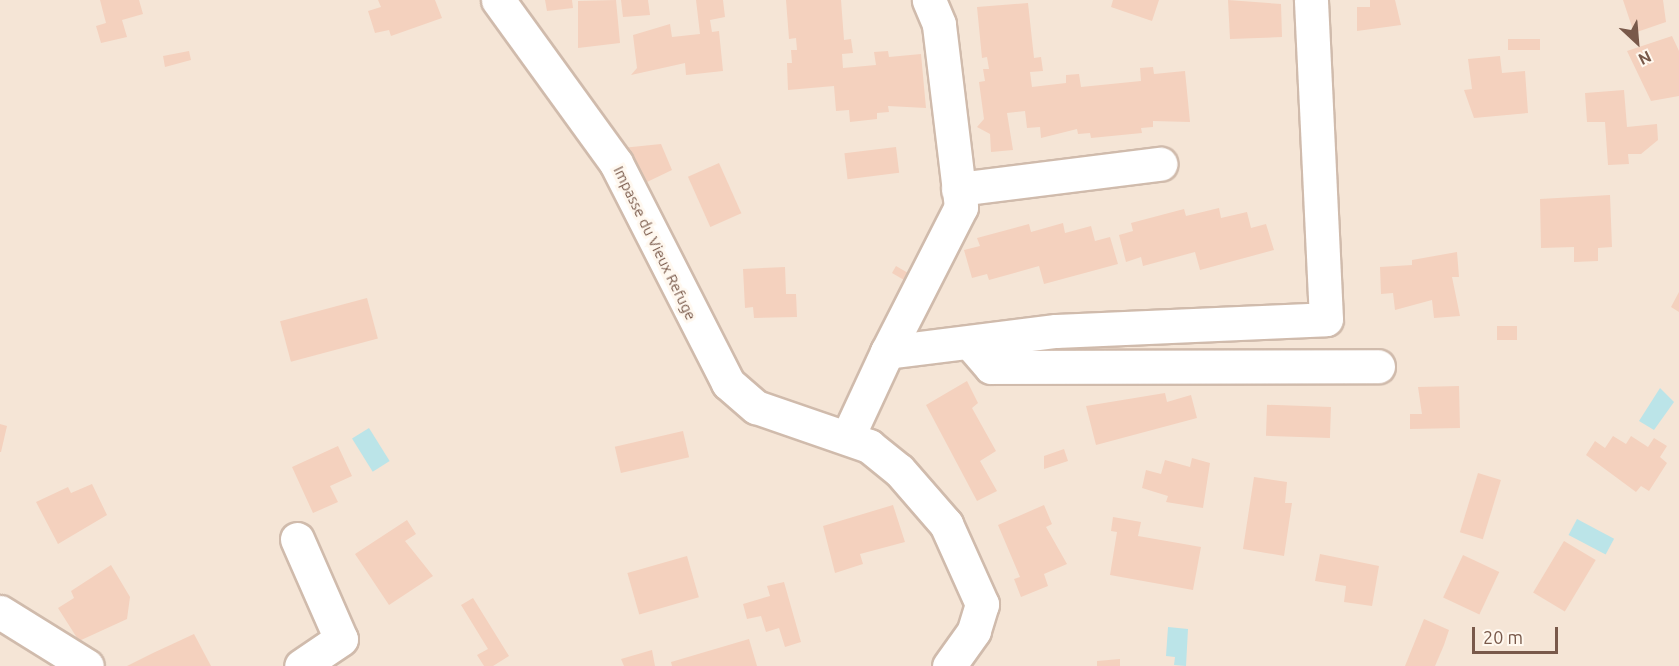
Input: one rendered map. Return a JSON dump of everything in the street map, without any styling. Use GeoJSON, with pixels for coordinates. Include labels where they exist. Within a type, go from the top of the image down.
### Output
{"type":"FeatureCollection","features":[{"type":"Feature","properties":{"kind":"street","name":"Impasse du Vieux Refuge"},"geometry":{"type":"LineString","coordinates":[[498,0],[616,163],[728,383],[756,407],[848,436],[899,470],[946,524],[969,568],[982,604],[974,631],[948,666]]}},
{"type":"Feature","properties":{"kind":"street"},"geometry":{"type":"LineString","coordinates":[[848,436],[887,352],[961,207],[939,24],[929,0]]}},
{"type":"Feature","properties":{"kind":"street"},"geometry":{"type":"LineString","coordinates":[[887,352],[971,344],[1056,331],[1326,319],[1311,0]]}},
{"type":"Feature","properties":{"kind":"street"},"geometry":{"type":"LineString","coordinates":[[958,189],[1160,164]]}},
{"type":"Feature","properties":{"kind":"street"},"geometry":{"type":"LineString","coordinates":[[971,344],[992,366],[1378,366]]}},
{"type":"Feature","properties":{"kind":"street"},"geometry":{"type":"LineString","coordinates":[[297,539],[341,639],[301,666]]}},
{"type":"Feature","properties":{"kind":"street"},"geometry":{"type":"LineString","coordinates":[[0,612],[87,666]]}},
{"type":"Feature","properties":{"kind":"shaded area"},"geometry":{"type":"Polygon","coordinates":[[[0,0],[1679,0],[1679,666],[0,666],[0,0]]]}},
{"type":"Feature","properties":{"kind":"water"},"geometry":{"type":"Polygon","coordinates":[[[1660,388],[1674,402],[1654,430],[1639,421],[1660,388]]]}},
{"type":"Feature","properties":{"kind":"water"},"geometry":{"type":"Polygon","coordinates":[[[369,428],[390,461],[373,472],[352,439],[369,428]]]}},
{"type":"Feature","properties":{"kind":"water"},"geometry":{"type":"Polygon","coordinates":[[[1577,519],[1614,539],[1606,555],[1569,535],[1577,519]]]}},
{"type":"Feature","properties":{"kind":"water"},"geometry":{"type":"Polygon","coordinates":[[[1168,627],[1188,629],[1186,666],[1174,665],[1175,657],[1166,656],[1168,627]]]}},
{"type":"Feature","properties":{"kind":"building"},"geometry":{"type":"Polygon","coordinates":[[[100,0],[139,0],[143,14],[122,20],[127,37],[101,43],[96,26],[106,23],[100,0]]]}},
{"type":"Feature","properties":{"kind":"building"},"geometry":{"type":"Polygon","coordinates":[[[378,0],[435,0],[442,18],[391,36],[389,30],[375,33],[368,11],[381,7],[378,0]]]}},
{"type":"Feature","properties":{"kind":"building"},"geometry":{"type":"Polygon","coordinates":[[[545,0],[572,0],[573,8],[547,11],[545,0]]]}},
{"type":"Feature","properties":{"kind":"building"},"geometry":{"type":"Polygon","coordinates":[[[616,0],[620,43],[578,48],[578,1],[616,0]]]}},
{"type":"Feature","properties":{"kind":"building"},"geometry":{"type":"Polygon","coordinates":[[[621,0],[648,0],[650,15],[623,17],[621,0]]]}},
{"type":"Feature","properties":{"kind":"building"},"geometry":{"type":"Polygon","coordinates":[[[696,0],[723,0],[725,17],[710,20],[712,32],[719,31],[723,71],[686,75],[685,63],[631,75],[637,68],[633,35],[670,24],[672,37],[700,34],[696,0]]]}},
{"type":"Feature","properties":{"kind":"building"},"geometry":{"type":"Polygon","coordinates":[[[786,0],[841,0],[844,40],[851,39],[853,53],[842,54],[843,68],[876,65],[874,52],[888,51],[889,57],[921,54],[926,108],[888,106],[889,112],[877,113],[877,119],[850,122],[849,110],[836,111],[834,86],[788,90],[787,63],[792,63],[791,50],[797,50],[796,38],[789,39],[786,0]]]}},
{"type":"Feature","properties":{"kind":"building"},"geometry":{"type":"Polygon","coordinates":[[[1113,0],[1159,0],[1152,21],[1111,7],[1113,0]]]}},
{"type":"Feature","properties":{"kind":"building"},"geometry":{"type":"Polygon","coordinates":[[[1228,0],[1281,4],[1282,37],[1230,39],[1228,0]]]}},
{"type":"Feature","properties":{"kind":"building"},"geometry":{"type":"Polygon","coordinates":[[[1370,0],[1395,0],[1401,25],[1357,31],[1357,7],[1370,7],[1370,0]]]}},
{"type":"Feature","properties":{"kind":"building"},"geometry":{"type":"Polygon","coordinates":[[[1623,0],[1663,0],[1666,22],[1634,33],[1623,0]]]}},
{"type":"Feature","properties":{"kind":"building"},"geometry":{"type":"Polygon","coordinates":[[[1028,3],[1034,58],[1041,57],[1043,71],[1030,72],[1032,87],[1066,83],[1066,75],[1079,74],[1081,87],[1141,81],[1140,68],[1153,67],[1154,74],[1185,71],[1190,122],[1153,121],[1153,127],[1141,128],[1142,133],[1091,138],[1090,133],[1078,134],[1077,129],[1041,138],[1040,127],[1027,128],[1025,111],[1007,113],[1013,150],[991,152],[990,134],[977,127],[984,119],[979,82],[985,81],[983,69],[989,69],[987,57],[982,58],[977,7],[1028,3]]]}},
{"type":"Feature","properties":{"kind":"building"},"geometry":{"type":"Polygon","coordinates":[[[1672,36],[1679,51],[1679,96],[1651,101],[1627,51],[1672,36]]]}},
{"type":"Feature","properties":{"kind":"building"},"geometry":{"type":"Polygon","coordinates":[[[1508,39],[1540,39],[1540,50],[1508,50],[1508,39]]]}},
{"type":"Feature","properties":{"kind":"building"},"geometry":{"type":"Polygon","coordinates":[[[189,51],[191,60],[165,67],[163,56],[189,51]]]}},
{"type":"Feature","properties":{"kind":"building"},"geometry":{"type":"Polygon","coordinates":[[[1500,56],[1502,73],[1525,71],[1528,113],[1474,118],[1464,90],[1472,89],[1468,59],[1500,56]]]}},
{"type":"Feature","properties":{"kind":"building"},"geometry":{"type":"Polygon","coordinates":[[[1624,90],[1627,127],[1657,124],[1658,140],[1641,154],[1628,154],[1629,164],[1608,165],[1605,122],[1587,122],[1585,93],[1624,90]]]}},
{"type":"Feature","properties":{"kind":"building"},"geometry":{"type":"Polygon","coordinates":[[[661,144],[672,170],[647,182],[622,148],[661,144]]]}},
{"type":"Feature","properties":{"kind":"building"},"geometry":{"type":"Polygon","coordinates":[[[896,147],[899,173],[848,179],[844,153],[896,147]]]}},
{"type":"Feature","properties":{"kind":"building"},"geometry":{"type":"Polygon","coordinates":[[[719,163],[741,213],[710,227],[688,177],[719,163]]]}},
{"type":"Feature","properties":{"kind":"building"},"geometry":{"type":"Polygon","coordinates":[[[1610,195],[1612,247],[1598,248],[1598,261],[1574,262],[1574,247],[1541,248],[1540,199],[1610,195]]]}},
{"type":"Feature","properties":{"kind":"building"},"geometry":{"type":"Polygon","coordinates":[[[1219,208],[1221,218],[1247,212],[1251,228],[1266,224],[1274,250],[1200,270],[1195,252],[1143,266],[1141,257],[1126,262],[1119,235],[1133,231],[1131,223],[1184,209],[1186,216],[1219,208]]]}},
{"type":"Feature","properties":{"kind":"building"},"geometry":{"type":"Polygon","coordinates":[[[1063,223],[1065,233],[1091,226],[1095,241],[1110,237],[1118,264],[1044,284],[1039,266],[989,280],[987,274],[972,278],[964,250],[980,246],[977,238],[1029,224],[1031,232],[1063,223]]]}},
{"type":"Feature","properties":{"kind":"building"},"geometry":{"type":"Polygon","coordinates":[[[1457,252],[1459,277],[1452,277],[1460,316],[1434,318],[1432,300],[1395,310],[1393,293],[1381,294],[1380,267],[1412,265],[1412,260],[1457,252]]]}},
{"type":"Feature","properties":{"kind":"building"},"geometry":{"type":"Polygon","coordinates":[[[896,266],[913,276],[909,283],[892,273],[896,266]]]}},
{"type":"Feature","properties":{"kind":"building"},"geometry":{"type":"Polygon","coordinates":[[[785,267],[786,294],[796,294],[797,317],[754,318],[753,307],[745,308],[743,269],[785,267]]]}},
{"type":"Feature","properties":{"kind":"building"},"geometry":{"type":"Polygon","coordinates":[[[1679,292],[1679,312],[1671,307],[1679,292]]]}},
{"type":"Feature","properties":{"kind":"building"},"geometry":{"type":"Polygon","coordinates":[[[367,298],[378,339],[291,362],[280,321],[367,298]]]}},
{"type":"Feature","properties":{"kind":"building"},"geometry":{"type":"Polygon","coordinates":[[[1497,326],[1517,326],[1517,340],[1497,340],[1497,326]]]}},
{"type":"Feature","properties":{"kind":"building"},"geometry":{"type":"Polygon","coordinates":[[[967,381],[978,403],[972,408],[996,451],[980,461],[997,491],[977,501],[926,405],[967,381]]]}},
{"type":"Feature","properties":{"kind":"building"},"geometry":{"type":"Polygon","coordinates":[[[1459,386],[1460,428],[1410,429],[1410,414],[1422,414],[1418,387],[1459,386]]]}},
{"type":"Feature","properties":{"kind":"building"},"geometry":{"type":"Polygon","coordinates":[[[1165,393],[1167,402],[1191,395],[1197,418],[1096,445],[1086,406],[1165,393]]]}},
{"type":"Feature","properties":{"kind":"building"},"geometry":{"type":"Polygon","coordinates":[[[1267,405],[1331,407],[1330,438],[1266,436],[1267,405]]]}},
{"type":"Feature","properties":{"kind":"building"},"geometry":{"type":"Polygon","coordinates":[[[0,424],[7,426],[1,452],[0,452],[0,424]]]}},
{"type":"Feature","properties":{"kind":"building"},"geometry":{"type":"Polygon","coordinates":[[[683,431],[689,457],[621,473],[615,447],[683,431]]]}},
{"type":"Feature","properties":{"kind":"building"},"geometry":{"type":"Polygon","coordinates":[[[1613,436],[1626,444],[1631,436],[1648,447],[1654,438],[1667,446],[1660,457],[1667,463],[1649,491],[1641,486],[1636,492],[1586,455],[1595,441],[1605,448],[1613,436]]]}},
{"type":"Feature","properties":{"kind":"building"},"geometry":{"type":"Polygon","coordinates":[[[338,446],[352,476],[330,486],[338,502],[313,513],[292,467],[338,446]]]}},
{"type":"Feature","properties":{"kind":"building"},"geometry":{"type":"Polygon","coordinates":[[[1064,449],[1068,461],[1044,469],[1044,456],[1064,449]]]}},
{"type":"Feature","properties":{"kind":"building"},"geometry":{"type":"Polygon","coordinates":[[[1192,458],[1210,463],[1203,508],[1166,502],[1168,496],[1142,488],[1146,470],[1161,474],[1165,460],[1190,467],[1192,458]]]}},
{"type":"Feature","properties":{"kind":"building"},"geometry":{"type":"Polygon","coordinates":[[[1478,473],[1501,480],[1483,539],[1460,532],[1478,473]]]}},
{"type":"Feature","properties":{"kind":"building"},"geometry":{"type":"Polygon","coordinates":[[[1254,477],[1287,482],[1285,503],[1292,503],[1284,556],[1243,549],[1254,477]]]}},
{"type":"Feature","properties":{"kind":"building"},"geometry":{"type":"Polygon","coordinates":[[[92,484],[107,515],[58,544],[36,502],[68,487],[71,493],[92,484]]]}},
{"type":"Feature","properties":{"kind":"building"},"geometry":{"type":"Polygon","coordinates":[[[893,505],[905,542],[860,554],[863,564],[835,573],[823,526],[893,505]]]}},
{"type":"Feature","properties":{"kind":"building"},"geometry":{"type":"Polygon","coordinates":[[[1044,505],[1052,524],[1046,527],[1067,564],[1044,574],[1048,586],[1021,597],[1014,579],[1020,577],[998,525],[1044,505]]]}},
{"type":"Feature","properties":{"kind":"building"},"geometry":{"type":"Polygon","coordinates":[[[1113,517],[1141,522],[1138,536],[1201,547],[1193,590],[1110,575],[1117,532],[1111,531],[1113,517]]]}},
{"type":"Feature","properties":{"kind":"building"},"geometry":{"type":"Polygon","coordinates":[[[407,520],[416,534],[405,541],[433,576],[389,605],[355,554],[407,520]]]}},
{"type":"Feature","properties":{"kind":"building"},"geometry":{"type":"Polygon","coordinates":[[[1564,541],[1596,560],[1565,611],[1533,592],[1564,541]]]}},
{"type":"Feature","properties":{"kind":"building"},"geometry":{"type":"Polygon","coordinates":[[[1320,554],[1379,566],[1372,606],[1344,602],[1346,586],[1315,581],[1320,554]]]}},
{"type":"Feature","properties":{"kind":"building"},"geometry":{"type":"Polygon","coordinates":[[[1463,555],[1499,572],[1479,615],[1443,598],[1463,555]]]}},
{"type":"Feature","properties":{"kind":"building"},"geometry":{"type":"Polygon","coordinates":[[[687,556],[699,597],[639,614],[627,573],[687,556]]]}},
{"type":"Feature","properties":{"kind":"building"},"geometry":{"type":"Polygon","coordinates":[[[111,565],[130,597],[127,619],[79,641],[58,608],[74,598],[71,591],[111,565]]]}},
{"type":"Feature","properties":{"kind":"building"},"geometry":{"type":"Polygon","coordinates":[[[784,582],[801,642],[785,647],[779,628],[766,632],[761,616],[747,619],[743,604],[770,596],[767,586],[784,582]]]}},
{"type":"Feature","properties":{"kind":"building"},"geometry":{"type":"Polygon","coordinates":[[[473,598],[509,656],[493,666],[484,666],[477,655],[488,649],[461,605],[473,598]]]}},
{"type":"Feature","properties":{"kind":"building"},"geometry":{"type":"Polygon","coordinates":[[[1424,619],[1449,630],[1444,645],[1435,666],[1405,666],[1424,619]]]}},
{"type":"Feature","properties":{"kind":"building"},"geometry":{"type":"Polygon","coordinates":[[[194,634],[211,666],[127,666],[153,653],[194,634]]]}},
{"type":"Feature","properties":{"kind":"building"},"geometry":{"type":"Polygon","coordinates":[[[749,639],[757,666],[672,666],[671,662],[749,639]]]}},
{"type":"Feature","properties":{"kind":"building"},"geometry":{"type":"Polygon","coordinates":[[[652,650],[655,666],[624,666],[621,659],[652,650]]]}},
{"type":"Feature","properties":{"kind":"building"},"geometry":{"type":"Polygon","coordinates":[[[1120,659],[1120,666],[1097,666],[1097,661],[1120,659]]]}}]}
